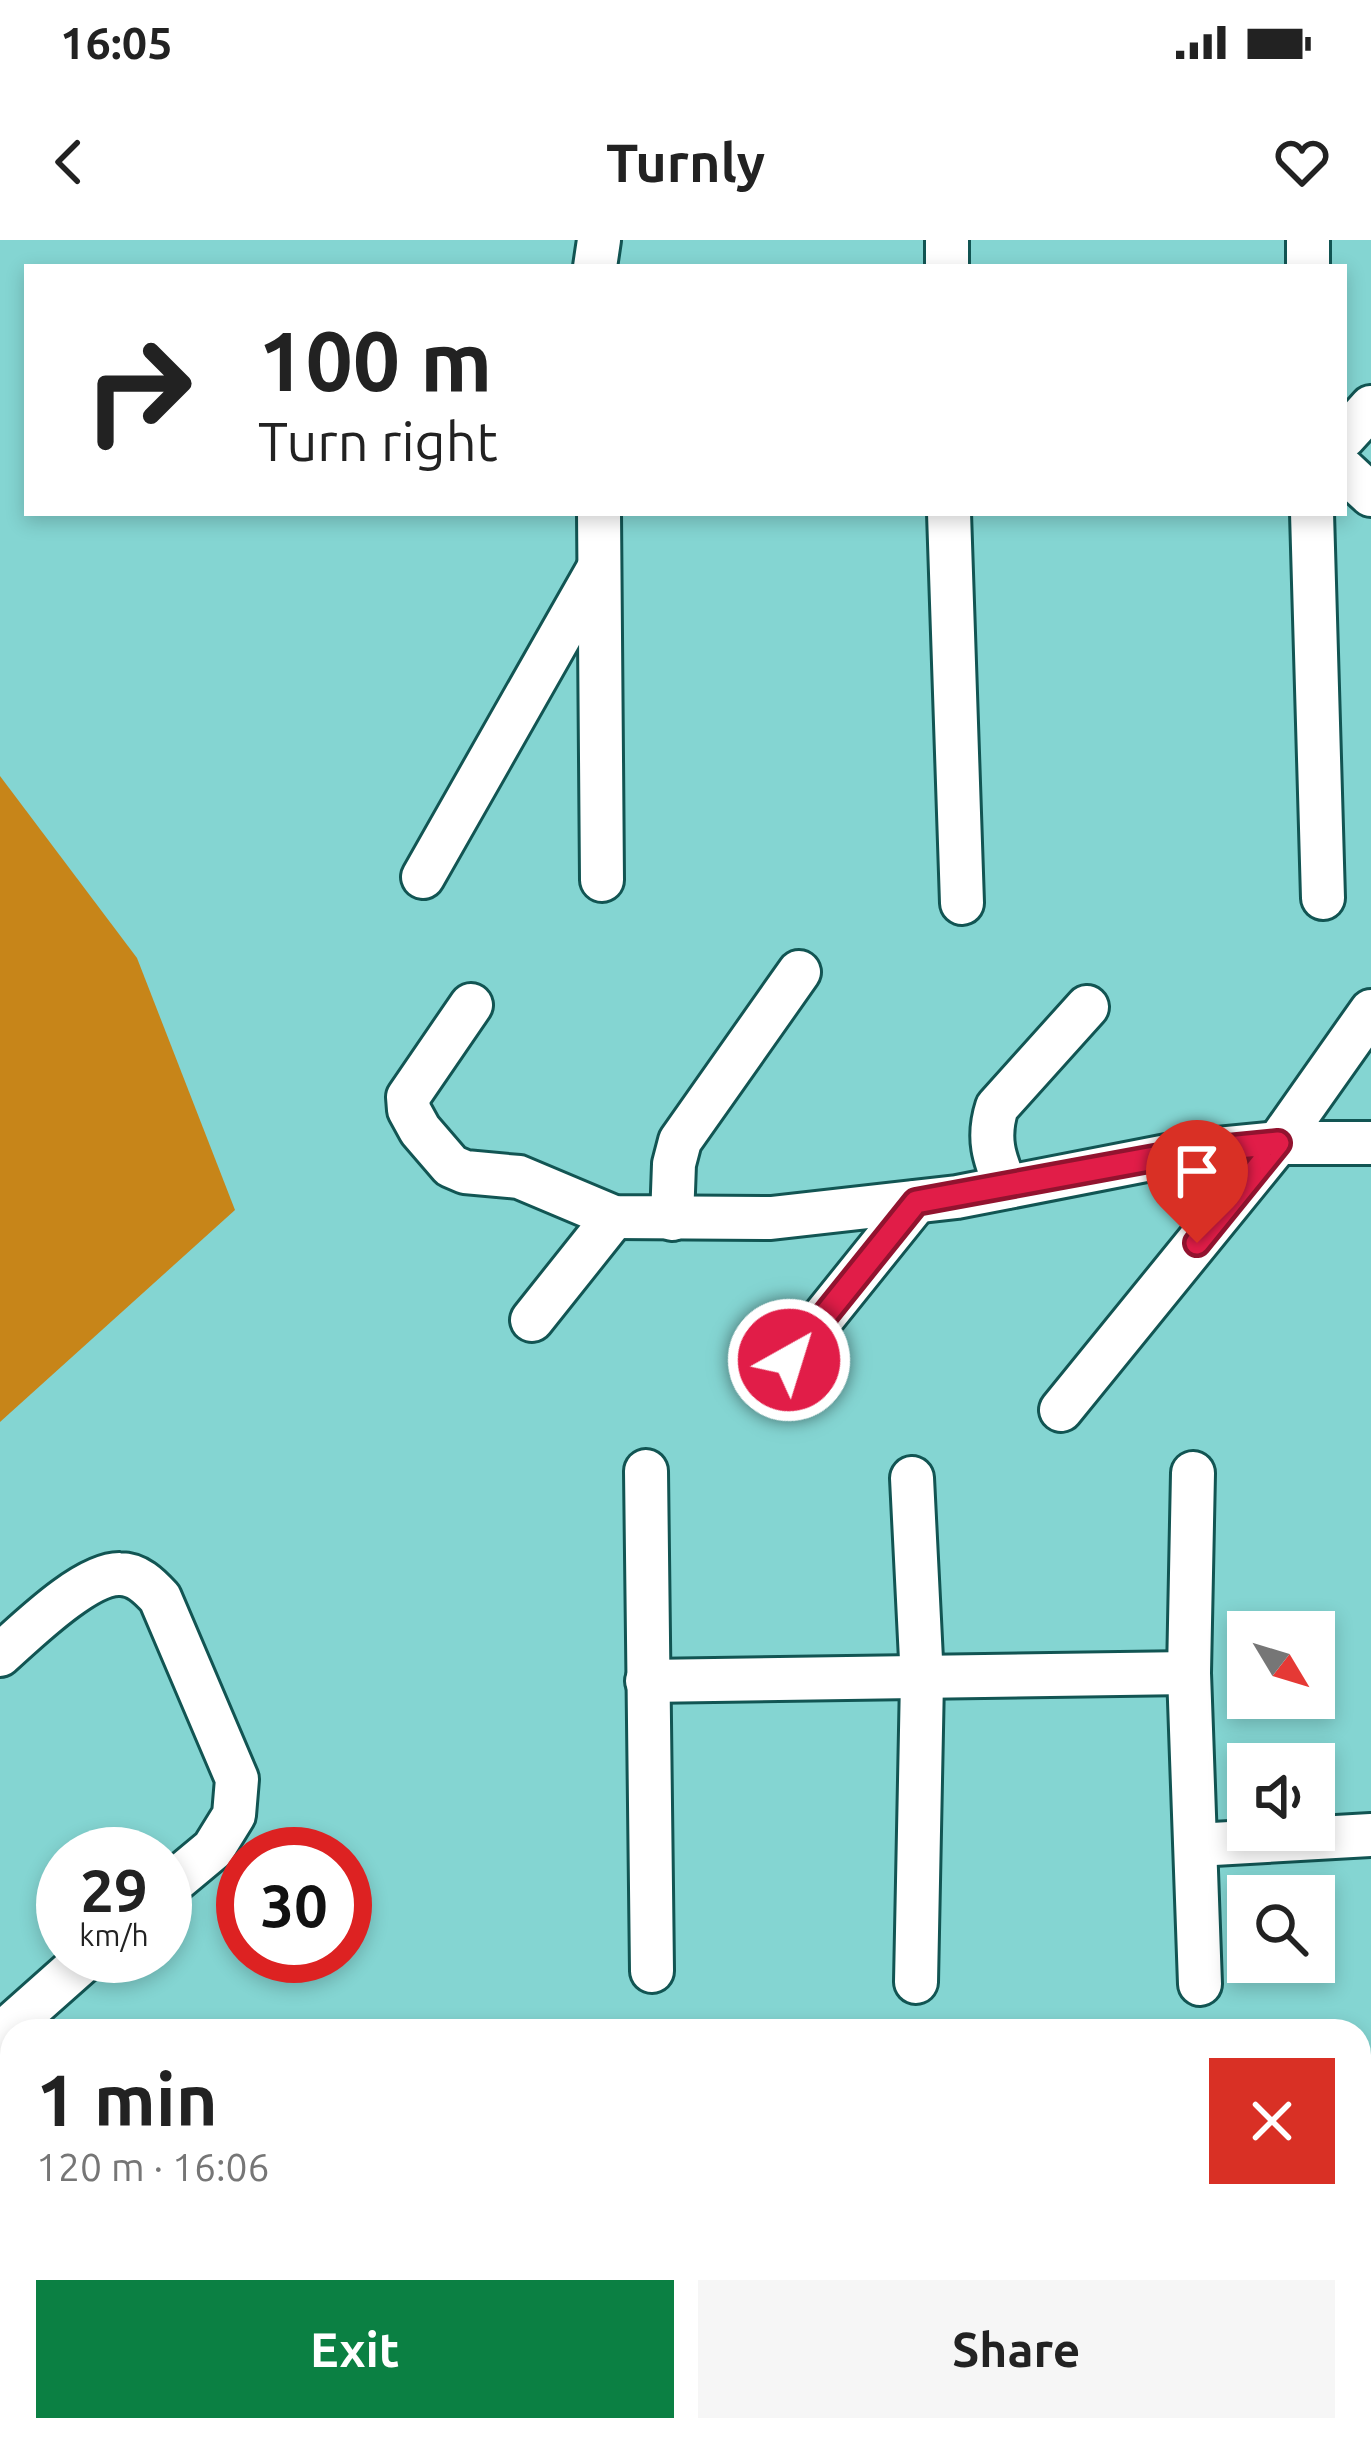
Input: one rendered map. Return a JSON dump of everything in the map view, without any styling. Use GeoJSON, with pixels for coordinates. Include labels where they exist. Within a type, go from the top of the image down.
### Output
{"type":"FeatureCollection","features":[{"type":"Feature","properties":{"kind":"street"},"geometry":{"type":"LineString","coordinates":[[1347,434],[1371,406]]}},
{"type":"Feature","properties":{"kind":"street"},"geometry":{"type":"LineString","coordinates":[[1347,473],[1371,495]]}},
{"type":"Feature","properties":{"kind":"street"},"geometry":{"type":"LineString","coordinates":[[599,516],[602,880]]}},
{"type":"Feature","properties":{"kind":"street"},"geometry":{"type":"LineString","coordinates":[[949,516],[962,903]]}},
{"type":"Feature","properties":{"kind":"street"},"geometry":{"type":"LineString","coordinates":[[1312,516],[1323,898]]}},
{"type":"Feature","properties":{"kind":"street"},"geometry":{"type":"LineString","coordinates":[[423,877],[599,568]]}},
{"type":"Feature","properties":{"kind":"street"},"geometry":{"type":"LineString","coordinates":[[672,1219],[674,1164],[680,1141],[799,973]]}},
{"type":"Feature","properties":{"kind":"street"},"geometry":{"type":"LineString","coordinates":[[471,1005],[408,1097],[420,1130],[451,1166],[465,1172],[519,1177],[614,1216],[772,1218],[916,1202],[1187,1152],[1278,1143],[1371,1142]]}},
{"type":"Feature","properties":{"kind":"street"},"geometry":{"type":"LineString","coordinates":[[1006,1187],[992,1150],[991,1126],[997,1107],[1087,1007]]}},
{"type":"Feature","properties":{"kind":"street"},"geometry":{"type":"LineString","coordinates":[[1061,1410],[1278,1143],[1371,1011]]}},
{"type":"Feature","properties":{"kind":"street"},"geometry":{"type":"LineString","coordinates":[[789,1360],[916,1202]]}},
{"type":"Feature","properties":{"kind":"street"},"geometry":{"type":"LineString","coordinates":[[532,1320],[614,1216]]}},
{"type":"Feature","properties":{"kind":"street"},"geometry":{"type":"LineString","coordinates":[[646,1472],[652,1971]]}},
{"type":"Feature","properties":{"kind":"street"},"geometry":{"type":"LineString","coordinates":[[1193,1473],[1189,1673],[1200,1984]]}},
{"type":"Feature","properties":{"kind":"street"},"geometry":{"type":"LineString","coordinates":[[912,1478],[922,1680],[916,1982]]}},
{"type":"Feature","properties":{"kind":"street"},"geometry":{"type":"LineString","coordinates":[[0,1655],[100,1578],[120,1574],[143,1580],[160,1598],[237,1779],[234,1815],[213,1849],[192,1866]]}},
{"type":"Feature","properties":{"kind":"street"},"geometry":{"type":"LineString","coordinates":[[647,1681],[1189,1673]]}},
{"type":"Feature","properties":{"kind":"street"},"geometry":{"type":"LineString","coordinates":[[1196,1845],[1371,1835]]}},
{"type":"Feature","properties":{"kind":"street"},"geometry":{"type":"LineString","coordinates":[[18,2019],[59,1983]]}},
{"type":"Feature","properties":{"kind":"shaded area"},"geometry":{"type":"Polygon","coordinates":[[[0,776],[137,958],[235,1210],[0,1422],[0,776]]]}},
{"type":"Feature","properties":{"kind":"route"},"geometry":{"type":"LineString","coordinates":[[789,1360],[916,1202],[1187,1152],[1278,1143],[1197,1243]]}}]}
